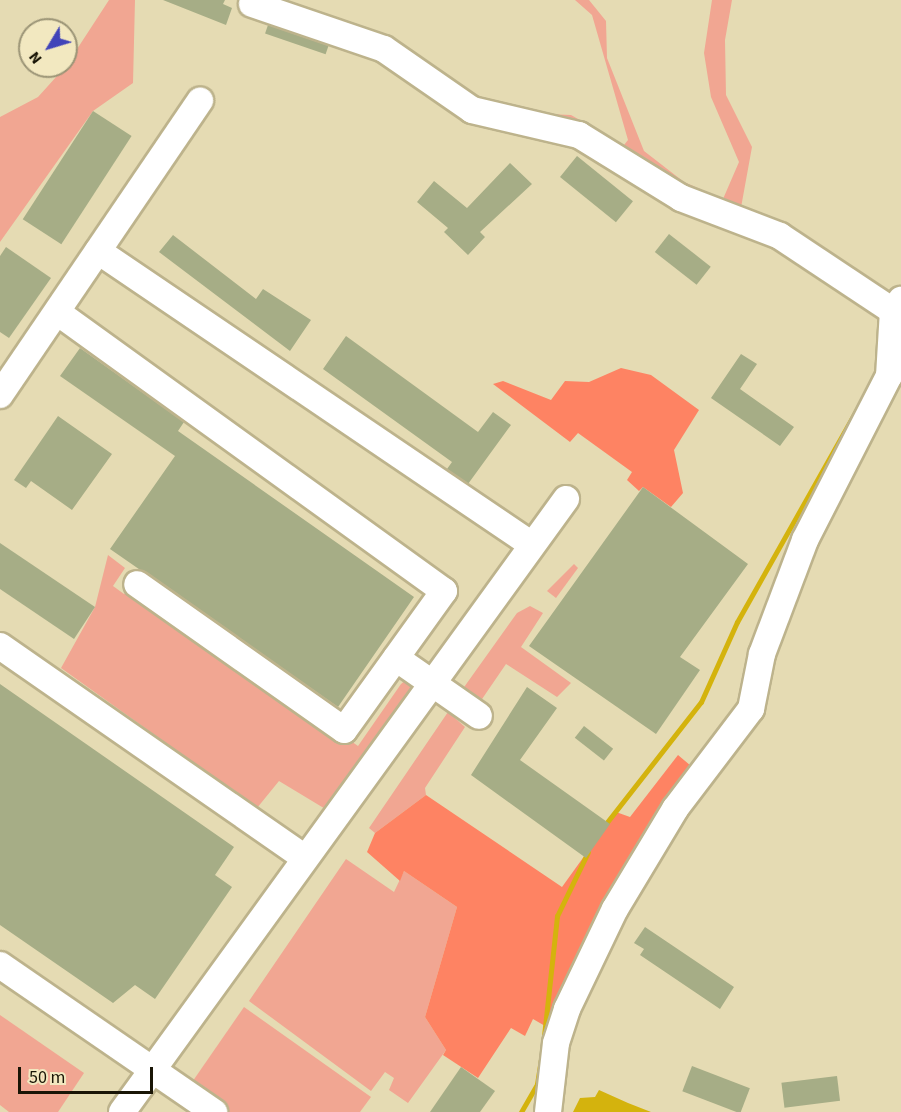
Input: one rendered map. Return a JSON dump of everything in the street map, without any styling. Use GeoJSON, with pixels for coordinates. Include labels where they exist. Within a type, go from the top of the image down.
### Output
{"type":"FeatureCollection","features":[{"type":"Feature","properties":{"kind":"street"},"geometry":{"type":"LineString","coordinates":[[252,4],[384,49],[472,110],[579,135],[681,198],[780,236],[897,306],[889,376],[805,540],[762,654],[751,709],[675,809],[615,909],[563,1020],[548,1112]]}},
{"type":"Feature","properties":{"kind":"street"},"geometry":{"type":"LineString","coordinates":[[0,395],[200,101]]}},
{"type":"Feature","properties":{"kind":"street"},"geometry":{"type":"LineString","coordinates":[[98,251],[532,545]]}},
{"type":"Feature","properties":{"kind":"street"},"geometry":{"type":"LineString","coordinates":[[57,312],[444,591],[344,730],[137,584]]}},
{"type":"Feature","properties":{"kind":"street"},"geometry":{"type":"LineString","coordinates":[[122,1112],[566,499]]}},
{"type":"Feature","properties":{"kind":"street"},"geometry":{"type":"LineString","coordinates":[[0,646],[305,858]]}},
{"type":"Feature","properties":{"kind":"street"},"geometry":{"type":"LineString","coordinates":[[396,658],[479,716]]}},
{"type":"Feature","properties":{"kind":"street"},"geometry":{"type":"LineString","coordinates":[[0,965],[214,1112]]}},
{"type":"Feature","properties":{"kind":"shaded area"},"geometry":{"type":"Polygon","coordinates":[[[109,0],[135,0],[133,83],[93,111],[0,242],[0,117],[38,97],[55,78],[78,78],[78,48],[109,0]]]}},
{"type":"Feature","properties":{"kind":"shaded area"},"geometry":{"type":"Polygon","coordinates":[[[575,0],[589,0],[606,21],[607,58],[644,151],[684,182],[723,199],[739,162],[711,97],[704,53],[712,0],[732,0],[725,40],[726,95],[752,147],[740,213],[546,114],[571,115],[624,145],[628,140],[592,15],[575,0]]]}},
{"type":"Feature","properties":{"kind":"shaded area"},"geometry":{"type":"Polygon","coordinates":[[[621,368],[651,375],[699,410],[674,450],[683,493],[671,507],[643,487],[639,491],[627,480],[632,472],[578,433],[570,442],[493,384],[503,381],[551,400],[565,381],[589,382],[621,368]]]}},
{"type":"Feature","properties":{"kind":"shaded area"},"geometry":{"type":"Polygon","coordinates":[[[108,555],[125,568],[113,586],[124,594],[132,588],[358,746],[401,684],[407,679],[416,685],[327,810],[279,781],[257,808],[61,668],[95,607],[108,555]]]}},
{"type":"Feature","properties":{"kind":"shaded area"},"geometry":{"type":"Polygon","coordinates":[[[574,564],[578,568],[556,598],[547,591],[574,564]]]}},
{"type":"Feature","properties":{"kind":"shaded area"},"geometry":{"type":"Polygon","coordinates":[[[530,606],[543,613],[521,647],[571,683],[557,697],[506,664],[480,702],[462,690],[517,613],[530,606]]]}},
{"type":"Feature","properties":{"kind":"shaded area"},"geometry":{"type":"Polygon","coordinates":[[[448,712],[465,727],[425,788],[426,795],[375,833],[369,828],[448,712]]]}},
{"type":"Feature","properties":{"kind":"shaded area"},"geometry":{"type":"Polygon","coordinates":[[[678,755],[697,771],[552,1030],[533,1019],[525,1036],[511,1028],[478,1078],[443,1055],[446,1050],[425,1017],[457,907],[404,871],[400,881],[367,852],[375,833],[426,795],[562,887],[616,812],[630,817],[678,755]]]}},
{"type":"Feature","properties":{"kind":"shaded area"},"geometry":{"type":"Polygon","coordinates":[[[346,859],[394,892],[404,871],[457,907],[425,1017],[446,1050],[408,1103],[389,1090],[394,1078],[385,1072],[371,1091],[249,1001],[346,859]]]}},
{"type":"Feature","properties":{"kind":"shaded area"},"geometry":{"type":"Polygon","coordinates":[[[244,1007],[371,1097],[360,1112],[223,1112],[188,1088],[244,1007]]]}},
{"type":"Feature","properties":{"kind":"shaded area"},"geometry":{"type":"Polygon","coordinates":[[[0,1015],[84,1073],[58,1112],[9,1112],[0,1105],[0,1015]]]}},
{"type":"Feature","properties":{"kind":"shaded area"},"geometry":{"type":"Polygon","coordinates":[[[599,1090],[651,1112],[573,1112],[580,1098],[595,1097],[599,1090]]]}},
{"type":"Feature","properties":{"kind":"building"},"geometry":{"type":"Polygon","coordinates":[[[163,0],[225,0],[223,4],[232,8],[226,25],[163,0]]]}},
{"type":"Feature","properties":{"kind":"building"},"geometry":{"type":"Polygon","coordinates":[[[268,25],[329,46],[326,54],[265,34],[268,25]]]}},
{"type":"Feature","properties":{"kind":"building"},"geometry":{"type":"Polygon","coordinates":[[[93,111],[132,136],[61,244],[23,219],[93,111]]]}},
{"type":"Feature","properties":{"kind":"building"},"geometry":{"type":"Polygon","coordinates":[[[577,156],[633,201],[616,222],[560,177],[577,156]]]}},
{"type":"Feature","properties":{"kind":"building"},"geometry":{"type":"Polygon","coordinates":[[[510,163],[532,184],[480,232],[485,237],[468,255],[444,232],[448,228],[417,202],[434,181],[467,208],[510,163]]]}},
{"type":"Feature","properties":{"kind":"building"},"geometry":{"type":"Polygon","coordinates":[[[669,234],[711,267],[697,285],[655,252],[669,234]]]}},
{"type":"Feature","properties":{"kind":"building"},"geometry":{"type":"Polygon","coordinates":[[[173,235],[256,299],[263,289],[311,320],[290,351],[159,252],[173,235]]]}},
{"type":"Feature","properties":{"kind":"building"},"geometry":{"type":"Polygon","coordinates":[[[6,247],[51,278],[9,338],[0,332],[0,256],[6,247]]]}},
{"type":"Feature","properties":{"kind":"building"},"geometry":{"type":"Polygon","coordinates":[[[346,336],[478,432],[493,412],[511,425],[468,484],[447,469],[452,462],[323,369],[346,336]]]}},
{"type":"Feature","properties":{"kind":"building"},"geometry":{"type":"Polygon","coordinates":[[[80,348],[184,422],[178,431],[414,597],[338,707],[110,549],[175,456],[60,376],[80,348]]]}},
{"type":"Feature","properties":{"kind":"building"},"geometry":{"type":"Polygon","coordinates":[[[741,354],[757,364],[740,389],[794,427],[780,446],[711,398],[741,354]]]}},
{"type":"Feature","properties":{"kind":"building"},"geometry":{"type":"Polygon","coordinates":[[[58,416],[112,454],[72,510],[31,481],[26,488],[14,480],[58,416]]]}},
{"type":"Feature","properties":{"kind":"building"},"geometry":{"type":"Polygon","coordinates":[[[643,487],[748,564],[680,657],[700,670],[656,734],[529,646],[643,487]]]}},
{"type":"Feature","properties":{"kind":"building"},"geometry":{"type":"Polygon","coordinates":[[[0,543],[95,607],[74,639],[0,589],[0,543]]]}},
{"type":"Feature","properties":{"kind":"building"},"geometry":{"type":"Polygon","coordinates":[[[0,684],[234,847],[215,875],[232,887],[155,999],[135,985],[113,1003],[0,925],[0,684]]]}},
{"type":"Feature","properties":{"kind":"building"},"geometry":{"type":"Polygon","coordinates":[[[527,687],[557,708],[520,760],[610,824],[586,858],[471,775],[527,687]]]}},
{"type":"Feature","properties":{"kind":"building"},"geometry":{"type":"Polygon","coordinates":[[[584,726],[613,749],[604,761],[575,738],[584,726]]]}},
{"type":"Feature","properties":{"kind":"building"},"geometry":{"type":"Polygon","coordinates":[[[645,927],[734,987],[720,1009],[640,955],[644,949],[634,943],[645,927]]]}},
{"type":"Feature","properties":{"kind":"building"},"geometry":{"type":"Polygon","coordinates":[[[692,1066],[750,1088],[741,1112],[682,1091],[692,1066]]]}},
{"type":"Feature","properties":{"kind":"building"},"geometry":{"type":"Polygon","coordinates":[[[461,1067],[495,1091],[480,1112],[430,1112],[461,1067]]]}},
{"type":"Feature","properties":{"kind":"building"},"geometry":{"type":"Polygon","coordinates":[[[837,1076],[840,1101],[784,1108],[781,1083],[837,1076]]]}},
{"type":"Feature","properties":{"kind":"waterway"},"geometry":{"type":"LineString","coordinates":[[604,826],[701,702],[737,622],[874,379]]}},
{"type":"Feature","properties":{"kind":"waterway"},"geometry":{"type":"LineString","coordinates":[[543,1045],[557,916],[588,852]]}},
{"type":"Feature","properties":{"kind":"waterway"},"geometry":{"type":"LineString","coordinates":[[521,1112],[537,1084],[541,1060]]}}]}
